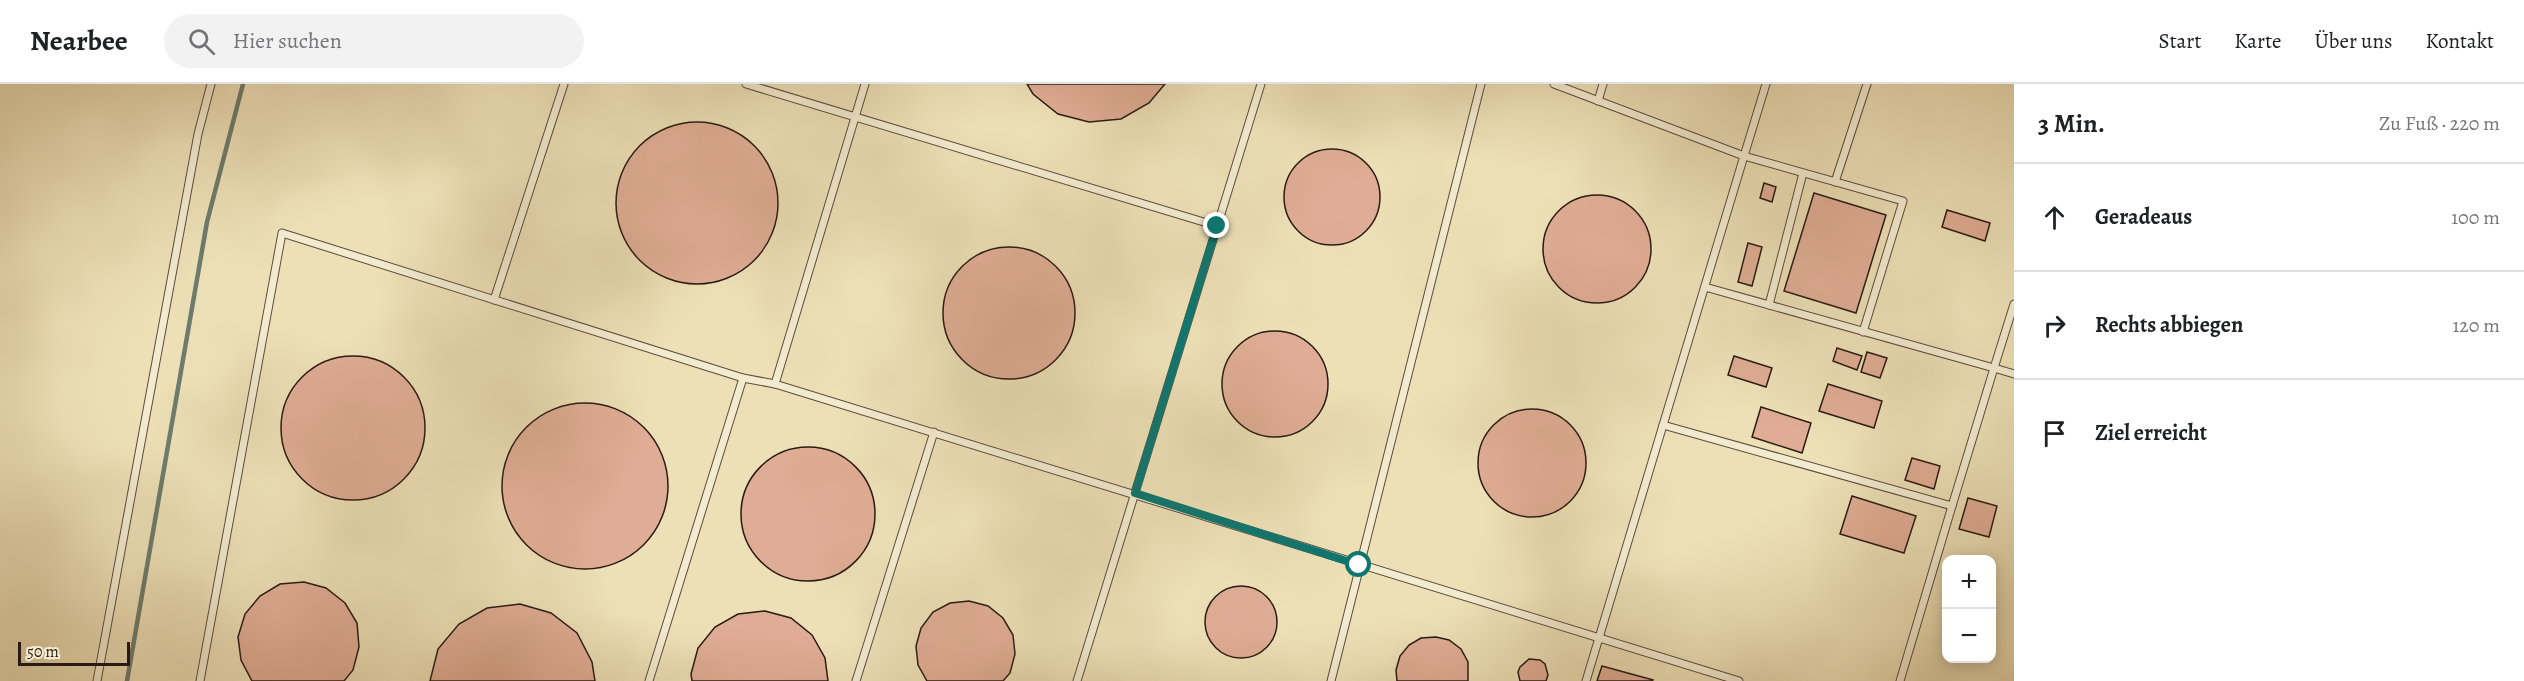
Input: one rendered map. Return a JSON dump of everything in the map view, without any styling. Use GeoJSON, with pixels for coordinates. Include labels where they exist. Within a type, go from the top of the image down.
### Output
{"type":"FeatureCollection","features":[{"type":"Feature","properties":{"kind":"lane"},"geometry":{"type":"LineString","coordinates":[[97,681],[184,204],[211,84]]}},
{"type":"Feature","properties":{"kind":"lane"},"geometry":{"type":"LineString","coordinates":[[494,300],[564,84]]}},
{"type":"Feature","properties":{"kind":"lane"},"geometry":{"type":"LineString","coordinates":[[747,84],[1217,226]]}},
{"type":"Feature","properties":{"kind":"lane"},"geometry":{"type":"LineString","coordinates":[[775,384],[865,84]]}},
{"type":"Feature","properties":{"kind":"lane"},"geometry":{"type":"LineString","coordinates":[[1077,681],[1261,84]]}},
{"type":"Feature","properties":{"kind":"lane"},"geometry":{"type":"LineString","coordinates":[[1331,681],[1481,84]]}},
{"type":"Feature","properties":{"kind":"lane"},"geometry":{"type":"LineString","coordinates":[[1554,84],[1744,156],[1903,201],[1863,332]]}},
{"type":"Feature","properties":{"kind":"lane"},"geometry":{"type":"LineString","coordinates":[[1598,101],[1603,84]]}},
{"type":"Feature","properties":{"kind":"lane"},"geometry":{"type":"LineString","coordinates":[[1586,681],[1766,84]]}},
{"type":"Feature","properties":{"kind":"lane"},"geometry":{"type":"LineString","coordinates":[[1835,182],[1867,84]]}},
{"type":"Feature","properties":{"kind":"lane"},"geometry":{"type":"LineString","coordinates":[[1769,305],[1803,173]]}},
{"type":"Feature","properties":{"kind":"lane"},"geometry":{"type":"LineString","coordinates":[[200,681],[282,233],[743,378],[775,384],[1135,493],[1359,565],[1600,638],[1718,678],[1739,681]]}},
{"type":"Feature","properties":{"kind":"lane"},"geometry":{"type":"LineString","coordinates":[[1705,287],[2014,374]]}},
{"type":"Feature","properties":{"kind":"lane"},"geometry":{"type":"LineString","coordinates":[[1900,681],[2014,304]]}},
{"type":"Feature","properties":{"kind":"lane"},"geometry":{"type":"LineString","coordinates":[[649,681],[743,378]]}},
{"type":"Feature","properties":{"kind":"lane"},"geometry":{"type":"LineString","coordinates":[[1663,425],[1952,506]]}},
{"type":"Feature","properties":{"kind":"lane"},"geometry":{"type":"LineString","coordinates":[[856,681],[934,432]]}},
{"type":"Feature","properties":{"kind":"building"},"geometry":{"type":"Polygon","coordinates":[[[1027,84],[1165,84],[1149,103],[1121,119],[1089,122],[1058,114],[1033,94],[1027,84]]]}},
{"type":"Feature","properties":{"kind":"building"},"geometry":{"type":"Polygon","coordinates":[[[697,122],[713,123],[728,128],[754,146],[772,172],[777,187],[777,219],[772,234],[754,260],[728,278],[713,283],[697,284],[681,283],[666,278],[640,260],[622,234],[617,219],[616,203],[617,187],[622,172],[640,146],[666,128],[681,123],[697,122]]]}},
{"type":"Feature","properties":{"kind":"building"},"geometry":{"type":"Polygon","coordinates":[[[1332,149],[1350,153],[1366,163],[1376,179],[1380,197],[1376,215],[1366,231],[1350,241],[1332,245],[1314,241],[1298,231],[1288,215],[1284,197],[1288,179],[1298,163],[1314,153],[1332,149]]]}},
{"type":"Feature","properties":{"kind":"building"},"geometry":{"type":"Polygon","coordinates":[[[1764,183],[1776,187],[1772,202],[1760,198],[1764,183]]]}},
{"type":"Feature","properties":{"kind":"building"},"geometry":{"type":"Polygon","coordinates":[[[1814,193],[1886,215],[1856,313],[1784,291],[1814,193]]]}},
{"type":"Feature","properties":{"kind":"building"},"geometry":{"type":"Polygon","coordinates":[[[1597,195],[1618,199],[1635,211],[1647,228],[1651,249],[1647,270],[1635,287],[1618,299],[1597,303],[1576,299],[1559,287],[1547,270],[1543,249],[1547,228],[1559,211],[1576,199],[1597,195]]]}},
{"type":"Feature","properties":{"kind":"building"},"geometry":{"type":"Polygon","coordinates":[[[1947,210],[1990,223],[1985,241],[1942,227],[1947,210]]]}},
{"type":"Feature","properties":{"kind":"building"},"geometry":{"type":"Polygon","coordinates":[[[1748,243],[1762,247],[1752,286],[1738,282],[1748,243]]]}},
{"type":"Feature","properties":{"kind":"building"},"geometry":{"type":"Polygon","coordinates":[[[1009,247],[1034,252],[1055,267],[1070,288],[1075,313],[1070,338],[1055,359],[1034,374],[1009,379],[984,374],[963,359],[948,338],[943,313],[948,288],[963,267],[984,252],[1009,247]]]}},
{"type":"Feature","properties":{"kind":"building"},"geometry":{"type":"Polygon","coordinates":[[[1275,331],[1295,335],[1312,347],[1324,364],[1328,384],[1324,404],[1312,421],[1295,433],[1275,437],[1255,433],[1238,421],[1226,404],[1222,384],[1226,364],[1238,347],[1255,335],[1275,331]]]}},
{"type":"Feature","properties":{"kind":"building"},"geometry":{"type":"Polygon","coordinates":[[[1837,348],[1862,356],[1857,370],[1833,361],[1837,348]]]}},
{"type":"Feature","properties":{"kind":"building"},"geometry":{"type":"Polygon","coordinates":[[[1867,352],[1887,358],[1880,378],[1861,372],[1867,352]]]}},
{"type":"Feature","properties":{"kind":"building"},"geometry":{"type":"Polygon","coordinates":[[[353,356],[380,362],[393,368],[404,377],[413,388],[419,401],[425,428],[419,455],[413,468],[404,479],[393,488],[380,494],[353,500],[326,494],[313,488],[302,479],[293,468],[287,455],[281,428],[287,401],[293,388],[302,377],[313,368],[326,362],[353,356]]]}},
{"type":"Feature","properties":{"kind":"building"},"geometry":{"type":"Polygon","coordinates":[[[1734,356],[1772,368],[1766,387],[1728,375],[1734,356]]]}},
{"type":"Feature","properties":{"kind":"building"},"geometry":{"type":"Polygon","coordinates":[[[1828,384],[1882,401],[1874,428],[1819,411],[1828,384]]]}},
{"type":"Feature","properties":{"kind":"building"},"geometry":{"type":"Polygon","coordinates":[[[585,403],[617,410],[631,417],[643,428],[654,440],[661,454],[668,486],[661,518],[654,532],[643,544],[631,555],[617,562],[585,569],[553,562],[539,555],[527,544],[516,532],[509,518],[502,486],[509,454],[516,440],[527,428],[539,417],[553,410],[585,403]]]}},
{"type":"Feature","properties":{"kind":"building"},"geometry":{"type":"Polygon","coordinates":[[[1761,407],[1811,423],[1802,453],[1752,437],[1761,407]]]}},
{"type":"Feature","properties":{"kind":"building"},"geometry":{"type":"Polygon","coordinates":[[[1532,409],[1553,413],[1570,425],[1582,442],[1586,463],[1582,484],[1570,501],[1553,513],[1532,517],[1511,513],[1494,501],[1482,484],[1478,463],[1482,442],[1494,425],[1511,413],[1532,409]]]}},
{"type":"Feature","properties":{"kind":"building"},"geometry":{"type":"Polygon","coordinates":[[[808,447],[834,452],[855,467],[870,488],[875,514],[870,540],[855,561],[834,576],[808,581],[782,576],[761,561],[746,540],[741,514],[746,488],[761,467],[782,452],[808,447]]]}},
{"type":"Feature","properties":{"kind":"building"},"geometry":{"type":"Polygon","coordinates":[[[1912,458],[1940,466],[1934,489],[1905,480],[1912,458]]]}},
{"type":"Feature","properties":{"kind":"building"},"geometry":{"type":"Polygon","coordinates":[[[1852,496],[1916,516],[1904,553],[1840,534],[1852,496]]]}},
{"type":"Feature","properties":{"kind":"building"},"geometry":{"type":"Polygon","coordinates":[[[1968,498],[1997,506],[1989,537],[1959,529],[1968,498]]]}},
{"type":"Feature","properties":{"kind":"building"},"geometry":{"type":"Polygon","coordinates":[[[304,582],[326,588],[345,603],[357,623],[359,647],[353,670],[344,681],[252,681],[241,660],[238,637],[245,614],[260,596],[280,584],[304,582]]]}},
{"type":"Feature","properties":{"kind":"building"},"geometry":{"type":"Polygon","coordinates":[[[1248,586],[1267,596],[1275,608],[1277,622],[1275,636],[1267,648],[1255,656],[1234,658],[1215,648],[1207,636],[1205,615],[1215,596],[1227,588],[1248,586]]]}},
{"type":"Feature","properties":{"kind":"building"},"geometry":{"type":"Polygon","coordinates":[[[969,601],[988,606],[1003,618],[1013,635],[1015,654],[1010,673],[1003,681],[927,681],[918,665],[916,646],[921,628],[933,612],[950,603],[969,601]]]}},
{"type":"Feature","properties":{"kind":"building"},"geometry":{"type":"Polygon","coordinates":[[[520,604],[551,613],[577,633],[592,662],[595,681],[430,681],[438,649],[459,624],[487,608],[520,604]]]}},
{"type":"Feature","properties":{"kind":"building"},"geometry":{"type":"Polygon","coordinates":[[[765,611],[791,618],[812,635],[825,658],[828,681],[692,681],[691,674],[698,648],[715,627],[738,614],[765,611]]]}},
{"type":"Feature","properties":{"kind":"building"},"geometry":{"type":"Polygon","coordinates":[[[1436,637],[1449,640],[1461,649],[1468,662],[1468,681],[1397,681],[1396,670],[1400,656],[1409,645],[1421,638],[1436,637]]]}},
{"type":"Feature","properties":{"kind":"building"},"geometry":{"type":"Polygon","coordinates":[[[1529,659],[1540,660],[1545,664],[1548,675],[1546,681],[1520,681],[1518,672],[1520,667],[1529,659]]]}},
{"type":"Feature","properties":{"kind":"building"},"geometry":{"type":"Polygon","coordinates":[[[1602,666],[1653,680],[1597,681],[1602,666]]]}},
{"type":"Feature","properties":{"kind":"waterway"},"geometry":{"type":"LineString","coordinates":[[127,681],[207,222],[243,84]]}},
{"type":"Feature","properties":{"kind":"route"},"geometry":{"type":"LineString","coordinates":[[1217,226],[1135,493],[1359,565]]}}]}
